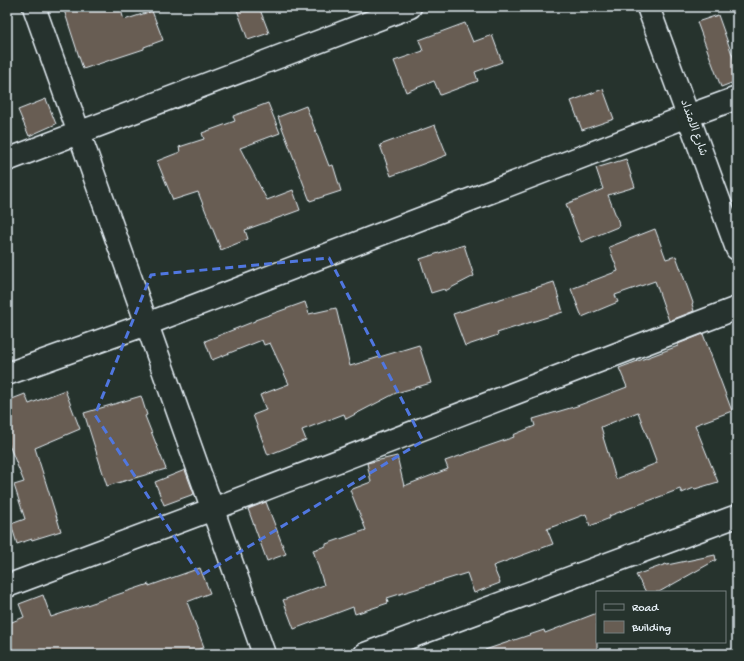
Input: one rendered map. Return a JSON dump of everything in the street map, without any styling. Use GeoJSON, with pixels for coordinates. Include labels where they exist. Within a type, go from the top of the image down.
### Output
{"type":"FeatureCollection","features":[{"type":"Feature","properties":{"kind":"street"},"geometry":{"type":"LineString","coordinates":[[34,7],[264,654]]}},
{"type":"Feature","properties":{"kind":"street"},"geometry":{"type":"LineString","coordinates":[[7,160],[410,7]]}},
{"type":"Feature","properties":{"kind":"street","name":"شارع الامتداد"},"geometry":{"type":"LineString","coordinates":[[648,7],[737,249]]}},
{"type":"Feature","properties":{"kind":"street"},"geometry":{"type":"LineString","coordinates":[[7,374],[147,324],[737,98]]}},
{"type":"Feature","properties":{"kind":"street"},"geometry":{"type":"LineString","coordinates":[[7,586],[213,510],[737,308]]}},
{"type":"Feature","properties":{"kind":"street"},"geometry":{"type":"LineString","coordinates":[[365,654],[737,516]]}},
{"type":"Feature","properties":{"kind":"highlighted area"},"geometry":{"type":"Polygon","coordinates":[[[329,258],[423,441],[200,576],[95,415],[151,275],[329,258]]]}},
{"type":"Feature","properties":{"kind":"building"},"geometry":{"type":"Polygon","coordinates":[[[63,7],[120,7],[124,20],[152,11],[163,40],[144,47],[144,49],[83,69],[63,7]]]}},
{"type":"Feature","properties":{"kind":"building"},"geometry":{"type":"Polygon","coordinates":[[[236,7],[259,7],[269,33],[248,40],[236,7]]]}},
{"type":"Feature","properties":{"kind":"building"},"geometry":{"type":"Polygon","coordinates":[[[718,15],[737,68],[737,81],[721,87],[697,22],[718,15]]]}},
{"type":"Feature","properties":{"kind":"building"},"geometry":{"type":"Polygon","coordinates":[[[465,23],[473,42],[492,35],[502,62],[475,72],[478,81],[440,95],[434,81],[406,92],[394,61],[423,51],[419,40],[465,23]]]}},
{"type":"Feature","properties":{"kind":"building"},"geometry":{"type":"Polygon","coordinates":[[[603,89],[614,119],[582,130],[571,101],[603,89]]]}},
{"type":"Feature","properties":{"kind":"building"},"geometry":{"type":"Polygon","coordinates":[[[46,99],[56,124],[29,136],[18,110],[46,99]]]}},
{"type":"Feature","properties":{"kind":"building"},"geometry":{"type":"Polygon","coordinates":[[[268,103],[280,133],[240,148],[267,200],[293,190],[300,210],[245,230],[248,239],[221,250],[198,192],[173,200],[157,161],[180,152],[179,147],[204,139],[202,133],[235,121],[233,116],[268,103]]]}},
{"type":"Feature","properties":{"kind":"building"},"geometry":{"type":"Polygon","coordinates":[[[306,106],[329,166],[333,165],[341,191],[310,201],[278,117],[306,106]]]}},
{"type":"Feature","properties":{"kind":"building"},"geometry":{"type":"Polygon","coordinates":[[[435,125],[447,155],[391,176],[380,145],[435,125]]]}},
{"type":"Feature","properties":{"kind":"building"},"geometry":{"type":"Polygon","coordinates":[[[626,159],[635,187],[608,195],[620,226],[581,242],[566,204],[603,189],[596,168],[626,159]]]}},
{"type":"Feature","properties":{"kind":"building"},"geometry":{"type":"Polygon","coordinates":[[[655,229],[666,259],[676,256],[693,303],[694,311],[669,321],[655,281],[615,295],[618,302],[582,317],[571,289],[618,271],[609,247],[655,229]]]}},
{"type":"Feature","properties":{"kind":"building"},"geometry":{"type":"Polygon","coordinates":[[[464,245],[474,276],[445,291],[444,289],[431,293],[420,259],[464,245]]]}},
{"type":"Feature","properties":{"kind":"building"},"geometry":{"type":"Polygon","coordinates":[[[554,282],[563,312],[497,333],[498,335],[465,346],[453,314],[554,282]]]}},
{"type":"Feature","properties":{"kind":"building"},"geometry":{"type":"Polygon","coordinates":[[[305,302],[309,314],[336,308],[350,366],[419,345],[431,383],[396,393],[346,419],[344,414],[302,430],[306,440],[268,455],[253,415],[266,410],[260,395],[289,384],[270,343],[264,345],[262,340],[212,360],[205,341],[255,320],[305,302]]]}},
{"type":"Feature","properties":{"kind":"building"},"geometry":{"type":"Polygon","coordinates":[[[703,334],[732,411],[695,425],[718,482],[695,489],[694,488],[682,493],[680,489],[609,516],[610,518],[590,526],[586,514],[547,529],[553,544],[493,566],[500,583],[474,593],[467,573],[387,598],[388,603],[355,614],[353,607],[294,629],[283,600],[324,585],[313,550],[366,530],[350,490],[371,482],[367,463],[397,456],[404,486],[448,469],[445,461],[514,437],[513,435],[535,426],[533,419],[577,406],[627,387],[619,368],[678,346],[678,344],[703,334]],[[638,412],[601,427],[616,479],[657,463],[638,412]]]}},
{"type":"Feature","properties":{"kind":"building"},"geometry":{"type":"Polygon","coordinates":[[[65,390],[80,429],[35,448],[61,531],[17,544],[11,524],[25,519],[14,485],[24,482],[7,440],[7,401],[25,394],[29,404],[65,390]]]}},
{"type":"Feature","properties":{"kind":"building"},"geometry":{"type":"Polygon","coordinates":[[[141,396],[147,415],[145,416],[166,469],[107,486],[84,413],[141,396]]]}},
{"type":"Feature","properties":{"kind":"building"},"geometry":{"type":"Polygon","coordinates":[[[185,470],[194,494],[164,505],[155,482],[185,470]]]}},
{"type":"Feature","properties":{"kind":"building"},"geometry":{"type":"Polygon","coordinates":[[[266,502],[286,554],[267,561],[248,509],[266,502]]]}},
{"type":"Feature","properties":{"kind":"building"},"geometry":{"type":"Polygon","coordinates":[[[715,555],[716,560],[661,591],[645,591],[636,575],[666,564],[715,555]]]}},
{"type":"Feature","properties":{"kind":"building"},"geometry":{"type":"Polygon","coordinates":[[[200,568],[210,593],[187,602],[204,647],[188,654],[7,654],[7,624],[24,617],[19,604],[43,595],[51,617],[200,568]]]}},
{"type":"Feature","properties":{"kind":"building"},"geometry":{"type":"Polygon","coordinates":[[[596,613],[597,654],[485,654],[485,650],[544,630],[545,633],[596,613]]]}}]}
